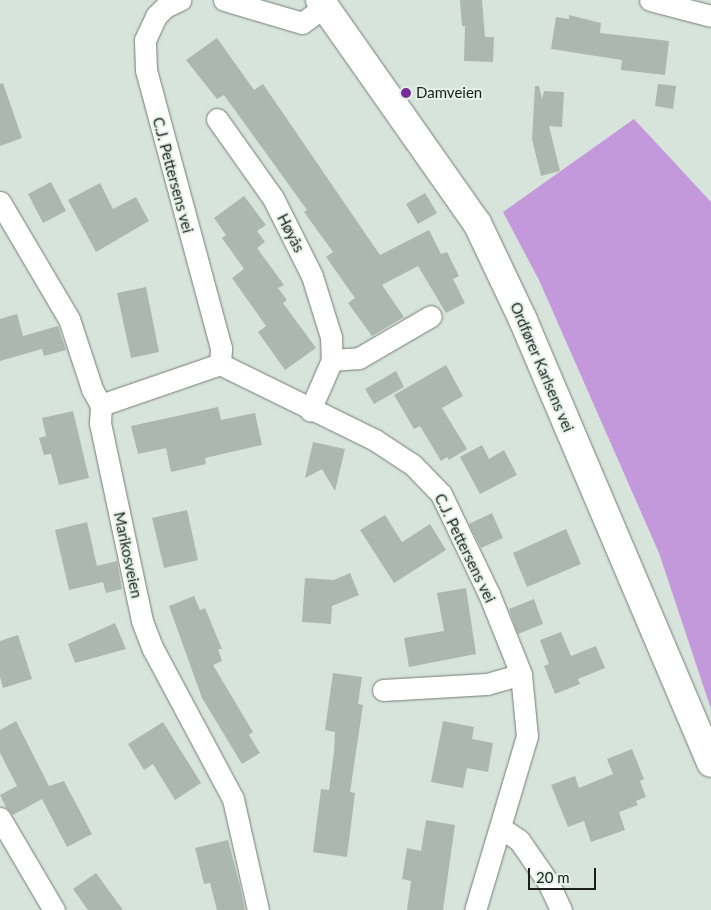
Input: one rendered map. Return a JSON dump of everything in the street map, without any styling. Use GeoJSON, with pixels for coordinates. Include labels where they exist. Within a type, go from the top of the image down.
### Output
{"type":"FeatureCollection","features":[{"type":"Feature","properties":{"kind":"street","name":"C.J. Pettersens vei"},"geometry":{"type":"LineString","coordinates":[[180,0],[165,7],[156,16],[145,40],[146,70],[221,348],[220,364],[310,410],[375,440],[413,465],[441,494],[489,594],[521,674],[527,736],[475,910]]}},
{"type":"Feature","properties":{"kind":"street"},"geometry":{"type":"LineString","coordinates":[[224,0],[302,23],[326,2]]}},
{"type":"Feature","properties":{"kind":"street"},"geometry":{"type":"LineString","coordinates":[[650,0],[711,16]]}},
{"type":"Feature","properties":{"kind":"street","name":"Ordfører Karlsens vei"},"geometry":{"type":"LineString","coordinates":[[326,2],[477,224],[527,329],[711,763]]}},
{"type":"Feature","properties":{"kind":"street","name":"Høyås"},"geometry":{"type":"LineString","coordinates":[[217,119],[273,198],[312,276],[332,337],[332,360],[310,410]]}},
{"type":"Feature","properties":{"kind":"street","name":"Marikosveien"},"geometry":{"type":"LineString","coordinates":[[0,202],[69,319],[92,389],[101,405],[100,423],[142,621],[153,649],[233,799],[258,910]]}},
{"type":"Feature","properties":{"kind":"street"},"geometry":{"type":"LineString","coordinates":[[332,360],[359,358],[431,316]]}},
{"type":"Feature","properties":{"kind":"street"},"geometry":{"type":"LineString","coordinates":[[101,405],[220,364]]}},
{"type":"Feature","properties":{"kind":"street"},"geometry":{"type":"LineString","coordinates":[[384,690],[487,684],[521,674]]}},
{"type":"Feature","properties":{"kind":"street"},"geometry":{"type":"LineString","coordinates":[[0,818],[54,910]]}},
{"type":"Feature","properties":{"kind":"street"},"geometry":{"type":"LineString","coordinates":[[501,828],[519,840],[548,882],[560,910]]}},
{"type":"Feature","properties":{"kind":"shaded area"},"geometry":{"type":"Polygon","coordinates":[[[634,119],[711,202],[711,709],[659,553],[539,280],[503,212],[634,119]]]}},
{"type":"Feature","properties":{"kind":"building"},"geometry":{"type":"Polygon","coordinates":[[[460,0],[482,0],[485,37],[494,37],[493,62],[464,61],[465,26],[462,26],[460,0]]]}},
{"type":"Feature","properties":{"kind":"building"},"geometry":{"type":"Polygon","coordinates":[[[569,15],[601,23],[600,33],[669,41],[665,75],[621,70],[622,60],[551,49],[556,17],[569,19],[569,15]]]}},
{"type":"Feature","properties":{"kind":"building"},"geometry":{"type":"Polygon","coordinates":[[[217,38],[254,90],[263,84],[380,255],[429,230],[441,254],[447,252],[459,276],[453,279],[465,303],[446,313],[418,266],[382,285],[404,317],[372,336],[348,303],[355,298],[326,257],[333,252],[304,212],[307,210],[224,95],[217,99],[186,60],[217,38]]]}},
{"type":"Feature","properties":{"kind":"building"},"geometry":{"type":"Polygon","coordinates":[[[3,83],[22,138],[0,146],[0,84],[3,83]]]}},
{"type":"Feature","properties":{"kind":"building"},"geometry":{"type":"Polygon","coordinates":[[[658,84],[676,86],[673,109],[655,106],[658,84]]]}},
{"type":"Feature","properties":{"kind":"building"},"geometry":{"type":"Polygon","coordinates":[[[535,86],[539,86],[542,99],[544,91],[564,92],[562,127],[549,126],[560,171],[541,176],[532,139],[535,86]]]}},
{"type":"Feature","properties":{"kind":"building"},"geometry":{"type":"Polygon","coordinates":[[[51,182],[66,211],[43,223],[28,194],[51,182]]]}},
{"type":"Feature","properties":{"kind":"building"},"geometry":{"type":"Polygon","coordinates":[[[100,183],[113,209],[136,197],[149,221],[96,252],[68,200],[100,183]]]}},
{"type":"Feature","properties":{"kind":"building"},"geometry":{"type":"Polygon","coordinates":[[[425,193],[437,213],[418,224],[406,204],[425,193]]]}},
{"type":"Feature","properties":{"kind":"building"},"geometry":{"type":"Polygon","coordinates":[[[244,196],[266,225],[257,231],[265,242],[257,248],[284,285],[278,288],[287,300],[283,303],[316,348],[285,370],[258,332],[266,326],[232,278],[244,269],[222,238],[226,235],[214,218],[244,196]]]}},
{"type":"Feature","properties":{"kind":"building"},"geometry":{"type":"Polygon","coordinates":[[[146,287],[159,352],[131,358],[117,293],[146,287]]]}},
{"type":"Feature","properties":{"kind":"building"},"geometry":{"type":"Polygon","coordinates":[[[17,314],[23,336],[58,326],[66,350],[44,356],[42,349],[0,361],[0,319],[17,314]]]}},
{"type":"Feature","properties":{"kind":"building"},"geometry":{"type":"Polygon","coordinates":[[[446,365],[463,396],[442,408],[467,449],[449,460],[447,457],[441,461],[420,426],[414,429],[394,395],[446,365]]]}},
{"type":"Feature","properties":{"kind":"building"},"geometry":{"type":"Polygon","coordinates":[[[396,371],[404,387],[374,404],[365,389],[396,371]]]}},
{"type":"Feature","properties":{"kind":"building"},"geometry":{"type":"Polygon","coordinates":[[[218,407],[221,420],[255,413],[262,445],[205,458],[206,464],[171,472],[166,448],[138,454],[131,426],[218,407]]]}},
{"type":"Feature","properties":{"kind":"building"},"geometry":{"type":"Polygon","coordinates":[[[73,411],[89,478],[59,485],[51,454],[44,455],[39,438],[46,436],[42,418],[73,411]]]}},
{"type":"Feature","properties":{"kind":"building"},"geometry":{"type":"Polygon","coordinates":[[[313,442],[345,449],[335,491],[322,469],[305,478],[313,442]]]}},
{"type":"Feature","properties":{"kind":"building"},"geometry":{"type":"Polygon","coordinates":[[[482,445],[489,459],[504,450],[517,475],[480,494],[460,457],[482,445]]]}},
{"type":"Feature","properties":{"kind":"building"},"geometry":{"type":"Polygon","coordinates":[[[187,510],[198,560],[164,568],[152,518],[187,510]]]}},
{"type":"Feature","properties":{"kind":"building"},"geometry":{"type":"Polygon","coordinates":[[[492,513],[503,538],[481,548],[469,524],[492,513]]]}},
{"type":"Feature","properties":{"kind":"building"},"geometry":{"type":"Polygon","coordinates":[[[385,515],[402,542],[430,524],[446,550],[394,583],[360,530],[385,515]]]}},
{"type":"Feature","properties":{"kind":"building"},"geometry":{"type":"Polygon","coordinates":[[[87,522],[97,566],[117,561],[122,589],[106,593],[103,582],[69,590],[55,530],[87,522]]]}},
{"type":"Feature","properties":{"kind":"building"},"geometry":{"type":"Polygon","coordinates":[[[566,529],[581,564],[527,587],[513,553],[566,529]]]}},
{"type":"Feature","properties":{"kind":"building"},"geometry":{"type":"Polygon","coordinates":[[[350,573],[359,595],[332,606],[331,624],[302,622],[305,578],[334,580],[350,573]]]}},
{"type":"Feature","properties":{"kind":"building"},"geometry":{"type":"Polygon","coordinates":[[[466,588],[476,654],[409,667],[404,638],[444,631],[437,593],[466,588]]]}},
{"type":"Feature","properties":{"kind":"building"},"geometry":{"type":"Polygon","coordinates":[[[194,596],[200,610],[205,608],[222,649],[218,649],[222,661],[213,665],[253,732],[249,735],[260,753],[242,764],[202,698],[169,606],[194,596]]]}},
{"type":"Feature","properties":{"kind":"building"},"geometry":{"type":"Polygon","coordinates":[[[534,599],[543,624],[518,634],[509,609],[534,599]]]}},
{"type":"Feature","properties":{"kind":"building"},"geometry":{"type":"Polygon","coordinates":[[[115,623],[126,649],[75,663],[68,644],[115,623]]]}},
{"type":"Feature","properties":{"kind":"building"},"geometry":{"type":"Polygon","coordinates":[[[561,632],[571,656],[596,646],[605,668],[578,679],[580,684],[555,694],[544,666],[549,664],[540,640],[561,632]]]}},
{"type":"Feature","properties":{"kind":"building"},"geometry":{"type":"Polygon","coordinates":[[[18,635],[32,679],[3,688],[0,677],[0,641],[18,635]]]}},
{"type":"Feature","properties":{"kind":"building"},"geometry":{"type":"Polygon","coordinates":[[[333,673],[362,677],[358,704],[363,705],[350,792],[355,793],[347,857],[313,852],[321,789],[329,790],[334,752],[335,732],[325,730],[333,673]]]}},
{"type":"Feature","properties":{"kind":"building"},"geometry":{"type":"Polygon","coordinates":[[[16,721],[49,786],[64,781],[92,834],[67,847],[42,799],[13,815],[6,807],[0,795],[17,786],[0,753],[0,730],[16,721]]]}},
{"type":"Feature","properties":{"kind":"building"},"geometry":{"type":"Polygon","coordinates":[[[443,721],[474,727],[472,739],[493,743],[488,772],[467,768],[463,788],[431,782],[443,721]]]}},
{"type":"Feature","properties":{"kind":"building"},"geometry":{"type":"Polygon","coordinates":[[[163,722],[201,783],[175,800],[153,764],[144,770],[128,744],[163,722]]]}},
{"type":"Feature","properties":{"kind":"building"},"geometry":{"type":"Polygon","coordinates":[[[632,749],[644,779],[640,781],[646,797],[636,801],[638,805],[619,812],[625,830],[591,842],[584,821],[568,827],[551,785],[575,776],[579,788],[613,774],[607,759],[632,749]]]}},
{"type":"Feature","properties":{"kind":"building"},"geometry":{"type":"Polygon","coordinates":[[[426,820],[455,825],[443,910],[407,910],[411,881],[402,879],[407,848],[421,851],[426,820]]]}},
{"type":"Feature","properties":{"kind":"building"},"geometry":{"type":"Polygon","coordinates":[[[228,840],[245,910],[217,910],[210,883],[204,884],[195,848],[228,840]]]}},
{"type":"Feature","properties":{"kind":"building"},"geometry":{"type":"Polygon","coordinates":[[[96,873],[123,910],[88,910],[73,889],[96,873]]]}},
{"type":"Feature","properties":{"kind":"place","name":"Damveien"},"geometry":{"type":"Point","coordinates":[406,93]}}]}
